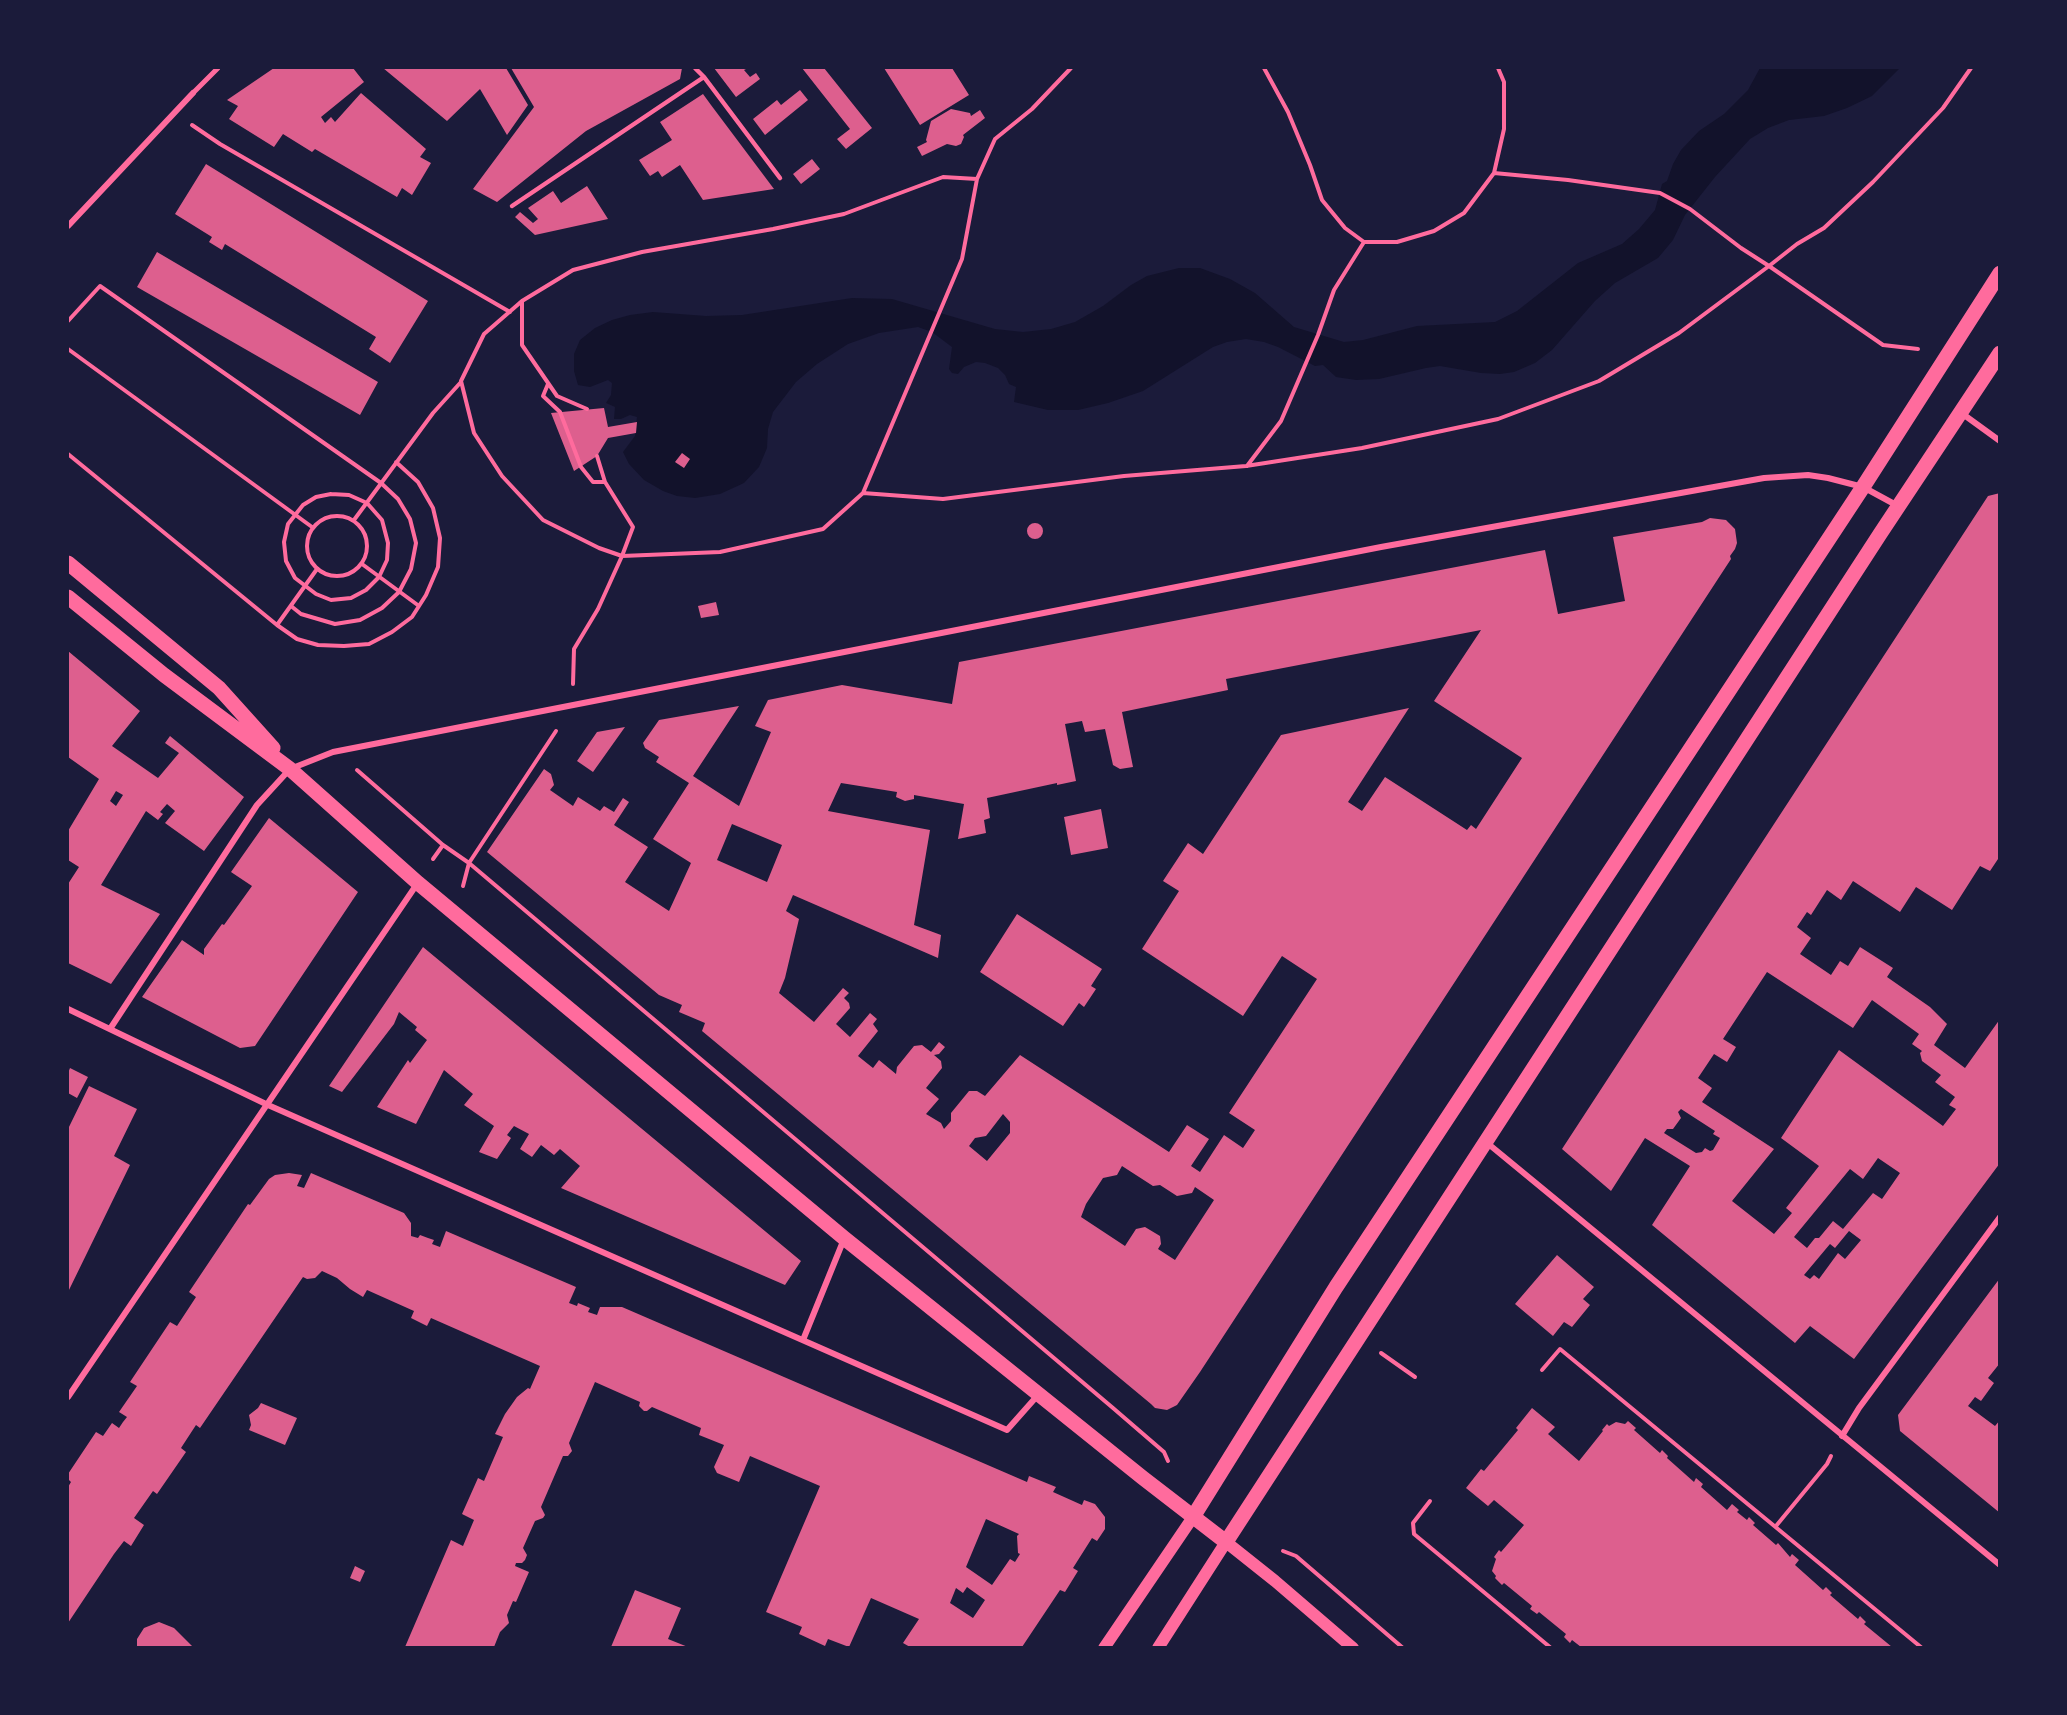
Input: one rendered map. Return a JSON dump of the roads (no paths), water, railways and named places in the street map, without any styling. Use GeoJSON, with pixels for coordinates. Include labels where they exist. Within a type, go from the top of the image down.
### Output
{"type":"FeatureCollection","features":[{"type":"Feature","properties":{"kind":"main road"},"geometry":{"type":"LineString","coordinates":[[1104,1647],[1193,1516],[1336,1287],[1863,487],[2000,273]]}},
{"type":"Feature","properties":{"kind":"main road"},"geometry":{"type":"LineString","coordinates":[[1158,1647],[1898,506],[2000,353]]}},
{"type":"Feature","properties":{"kind":"main road"},"geometry":{"type":"LineString","coordinates":[[68,563],[219,688],[242,711],[290,769]]}},
{"type":"Feature","properties":{"kind":"main road"},"geometry":{"type":"LineString","coordinates":[[68,597],[164,675],[290,769],[418,883],[844,1238],[1038,1395],[1275,1581],[1353,1647]]}},
{"type":"Feature","properties":{"kind":"street"},"geometry":{"type":"LineString","coordinates":[[68,226],[218,68]]}},
{"type":"Feature","properties":{"kind":"street"},"geometry":{"type":"LineString","coordinates":[[1960,412],[2000,441]]}},
{"type":"Feature","properties":{"kind":"street"},"geometry":{"type":"LineString","coordinates":[[110,1029],[256,805],[290,769],[333,752],[1382,547],[1764,478],[1808,475],[1863,487],[1898,506]]}},
{"type":"Feature","properties":{"kind":"street"},"geometry":{"type":"LineString","coordinates":[[68,1397],[418,883]]}},
{"type":"Feature","properties":{"kind":"street"},"geometry":{"type":"LineString","coordinates":[[68,1009],[268,1105],[1007,1430],[1038,1395]]}},
{"type":"Feature","properties":{"kind":"street"},"geometry":{"type":"LineString","coordinates":[[1486,1142],[2000,1564]]}},
{"type":"Feature","properties":{"kind":"street"},"geometry":{"type":"LineString","coordinates":[[1842,1436],[1859,1408],[2000,1217]]}},
{"type":"Feature","properties":{"kind":"street"},"geometry":{"type":"LineString","coordinates":[[803,1340],[844,1238]]}},
{"type":"Feature","properties":{"kind":"lane"},"geometry":{"type":"LineString","coordinates":[[695,68],[780,178]]}},
{"type":"Feature","properties":{"kind":"lane"},"geometry":{"type":"LineString","coordinates":[[512,206],[704,77]]}}]}
